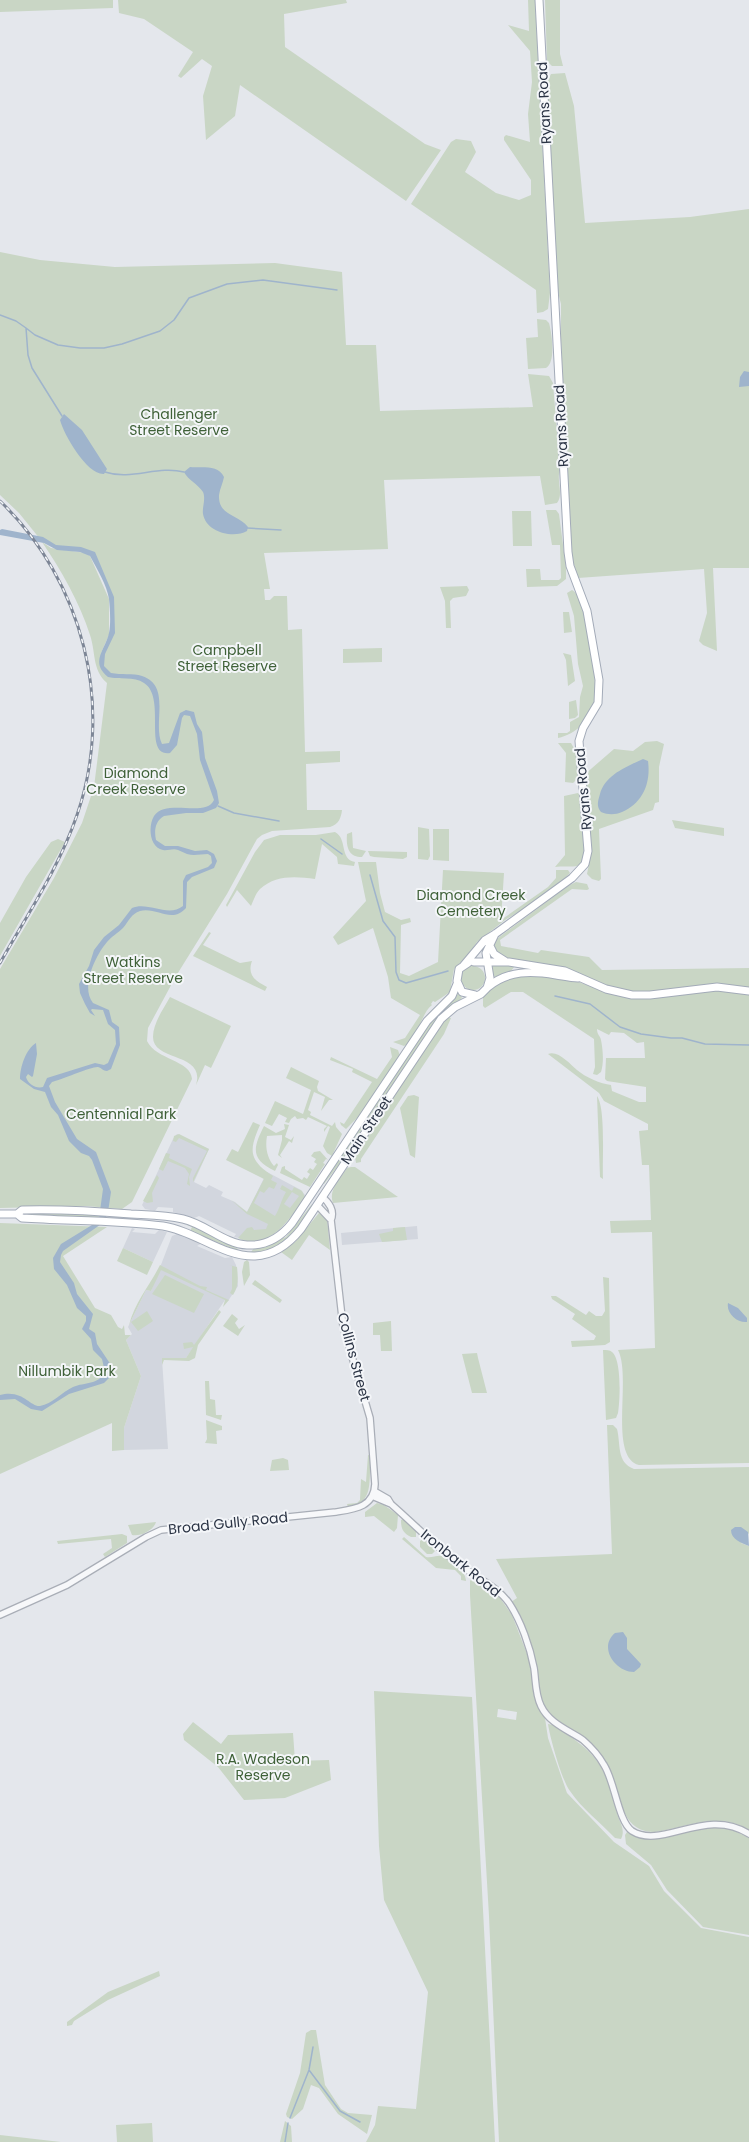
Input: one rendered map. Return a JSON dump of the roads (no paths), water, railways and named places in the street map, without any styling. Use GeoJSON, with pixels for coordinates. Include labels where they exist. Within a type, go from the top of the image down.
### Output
{"type":"FeatureCollection","features":[{"type":"Feature","properties":{"kind":"main road","name":"Ryans Road"},"geometry":{"type":"LineString","coordinates":[[495,934],[579,872],[587,859],[588,843],[579,741],[583,728],[598,704],[599,680],[587,611],[569,564],[567,545],[539,0]]}},
{"type":"Feature","properties":{"kind":"main road"},"geometry":{"type":"LineString","coordinates":[[487,988],[490,980],[486,962],[486,953],[495,934]]}},
{"type":"Feature","properties":{"kind":"main road"},"geometry":{"type":"LineString","coordinates":[[495,934],[485,940],[457,975],[457,984],[462,992],[474,995],[487,988],[500,978],[517,974],[539,973],[578,978]]}},
{"type":"Feature","properties":{"kind":"main road"},"geometry":{"type":"LineString","coordinates":[[489,944],[496,956],[509,962]]}},
{"type":"Feature","properties":{"kind":"main road"},"geometry":{"type":"LineString","coordinates":[[464,965],[474,962],[509,962],[565,971],[578,978],[613,992],[632,995],[650,995],[717,987],[749,990]]}},
{"type":"Feature","properties":{"kind":"main road"},"geometry":{"type":"LineString","coordinates":[[474,962],[482,965],[488,971]]}},
{"type":"Feature","properties":{"kind":"main road","name":"Main Street"},"geometry":{"type":"LineString","coordinates":[[245,1245],[265,1243],[286,1231],[427,1021],[452,996],[457,984]]}},
{"type":"Feature","properties":{"kind":"main road","name":"Main Street"},"geometry":{"type":"LineString","coordinates":[[17,1214],[22,1218],[133,1224],[173,1228],[240,1255],[250,1256],[268,1254],[284,1246],[294,1238],[441,1019],[455,1007],[474,995]]}},
{"type":"Feature","properties":{"kind":"main road"},"geometry":{"type":"LineString","coordinates":[[312,1194],[322,1197]]}},
{"type":"Feature","properties":{"kind":"main road"},"geometry":{"type":"LineString","coordinates":[[312,1194],[317,1205]]}},
{"type":"Feature","properties":{"kind":"main road"},"geometry":{"type":"LineString","coordinates":[[0,1214],[17,1214],[22,1210],[86,1210],[185,1219],[245,1245],[250,1256]]}},
{"type":"Feature","properties":{"kind":"main road"},"geometry":{"type":"LineString","coordinates":[[133,1224],[134,1214]]}},
{"type":"Feature","properties":{"kind":"main road"},"geometry":{"type":"LineString","coordinates":[[240,1255],[245,1245]]}},
{"type":"Feature","properties":{"kind":"street","name":"Collins Street"},"geometry":{"type":"LineString","coordinates":[[322,1197],[331,1207],[333,1215],[332,1220],[343,1326],[371,1424],[373,1494]]}},
{"type":"Feature","properties":{"kind":"street"},"geometry":{"type":"LineString","coordinates":[[317,1205],[332,1220]]}},
{"type":"Feature","properties":{"kind":"street","name":"Ironbark Road"},"geometry":{"type":"LineString","coordinates":[[373,1494],[391,1504],[452,1559],[497,1591],[508,1602],[514,1613],[531,1657],[541,1706],[549,1718],[583,1740],[600,1759],[612,1780],[622,1816],[629,1828],[638,1833],[651,1836],[718,1823],[737,1827],[749,1834]]}},
{"type":"Feature","properties":{"kind":"street","name":"Broad Gully Road"},"geometry":{"type":"LineString","coordinates":[[0,1615],[67,1585],[146,1537],[161,1530],[354,1510],[365,1506],[373,1494]]}},
{"type":"Feature","properties":{"kind":"water"},"geometry":{"type":"Polygon","coordinates":[[[744,371],[749,372],[749,386],[739,387],[740,377],[744,371]]]}},
{"type":"Feature","properties":{"kind":"water"},"geometry":{"type":"Polygon","coordinates":[[[64,414],[82,430],[107,469],[104,474],[97,473],[91,468],[71,444],[60,420],[64,414]]]}},
{"type":"Feature","properties":{"kind":"water"},"geometry":{"type":"Polygon","coordinates":[[[190,467],[214,468],[221,473],[224,477],[219,495],[222,507],[229,514],[244,523],[248,527],[247,531],[228,534],[209,525],[203,514],[203,492],[184,472],[190,467]]]}},
{"type":"Feature","properties":{"kind":"water"},"geometry":{"type":"Polygon","coordinates":[[[2,529],[43,537],[56,545],[81,547],[95,552],[114,597],[115,633],[105,654],[104,666],[111,673],[142,676],[151,681],[156,688],[159,697],[159,726],[162,744],[169,743],[180,713],[186,710],[194,712],[197,724],[202,732],[205,758],[217,791],[219,803],[216,808],[203,813],[186,813],[164,816],[156,826],[156,840],[165,846],[178,846],[195,851],[207,850],[214,854],[217,861],[214,868],[192,877],[187,882],[186,908],[181,913],[175,915],[146,910],[137,912],[123,928],[107,942],[94,963],[89,980],[89,996],[93,1003],[109,1010],[112,1022],[119,1027],[120,1045],[111,1069],[104,1071],[98,1067],[95,1067],[52,1082],[49,1086],[55,1102],[77,1139],[96,1152],[111,1192],[108,1212],[104,1222],[63,1251],[60,1262],[74,1283],[77,1294],[93,1314],[89,1329],[95,1333],[97,1344],[111,1365],[110,1377],[104,1383],[69,1394],[42,1411],[31,1409],[15,1399],[0,1400],[0,1395],[15,1394],[36,1406],[40,1406],[49,1403],[73,1387],[99,1379],[105,1372],[102,1359],[93,1350],[91,1339],[82,1329],[86,1321],[86,1316],[77,1308],[67,1285],[54,1269],[53,1258],[61,1244],[92,1225],[99,1218],[103,1189],[92,1160],[89,1156],[81,1153],[69,1141],[58,1115],[51,1107],[45,1092],[34,1089],[20,1079],[22,1064],[29,1049],[36,1043],[37,1054],[33,1076],[32,1077],[28,1074],[26,1077],[30,1084],[35,1087],[43,1087],[47,1078],[95,1063],[104,1065],[108,1063],[116,1044],[115,1030],[108,1024],[103,1010],[92,1009],[91,1010],[95,1016],[90,1013],[80,993],[79,984],[89,966],[94,950],[104,937],[119,925],[132,908],[145,906],[171,910],[183,906],[183,881],[186,875],[208,867],[212,863],[211,856],[208,854],[190,855],[176,849],[163,850],[158,848],[152,841],[151,836],[151,825],[154,816],[167,808],[203,808],[210,805],[214,800],[200,760],[197,734],[190,716],[184,715],[182,718],[177,745],[170,753],[162,752],[157,746],[154,700],[151,690],[140,681],[108,677],[102,671],[99,661],[109,633],[109,599],[104,583],[90,556],[80,552],[57,550],[44,543],[0,535],[0,530],[2,529]]]}},
{"type":"Feature","properties":{"kind":"water"},"geometry":{"type":"Polygon","coordinates":[[[643,759],[648,761],[649,769],[647,784],[640,798],[629,808],[619,813],[609,814],[601,812],[598,808],[598,801],[606,782],[617,772],[643,759]]]}},
{"type":"Feature","properties":{"kind":"water"},"geometry":{"type":"Polygon","coordinates":[[[728,1303],[738,1308],[747,1318],[747,1322],[740,1321],[730,1314],[728,1303]]]}},
{"type":"Feature","properties":{"kind":"water"},"geometry":{"type":"Polygon","coordinates":[[[735,1527],[741,1527],[748,1532],[749,1546],[740,1542],[733,1536],[731,1530],[735,1527]]]}},
{"type":"Feature","properties":{"kind":"water"},"geometry":{"type":"Polygon","coordinates":[[[623,1632],[627,1638],[627,1649],[641,1664],[640,1667],[634,1672],[627,1671],[615,1663],[611,1658],[609,1651],[608,1645],[610,1639],[615,1633],[623,1632]]]}},
{"type":"Feature","properties":{"kind":"waterway"},"geometry":{"type":"LineString","coordinates":[[26,328],[35,335],[58,345],[80,348],[104,348],[122,344],[160,331],[174,320],[189,298],[227,284],[263,280],[337,290]]}},
{"type":"Feature","properties":{"kind":"waterway"},"geometry":{"type":"LineString","coordinates":[[0,315],[16,321],[26,328],[28,355],[32,368],[62,416]]}},
{"type":"Feature","properties":{"kind":"waterway"},"geometry":{"type":"LineString","coordinates":[[105,472],[125,475],[164,470],[184,472]]}},
{"type":"Feature","properties":{"kind":"waterway"},"geometry":{"type":"LineString","coordinates":[[247,528],[281,530]]}},
{"type":"Feature","properties":{"kind":"waterway"},"geometry":{"type":"LineString","coordinates":[[218,806],[234,813],[279,821]]}},
{"type":"Feature","properties":{"kind":"waterway"},"geometry":{"type":"LineString","coordinates":[[321,839],[342,854]]}},
{"type":"Feature","properties":{"kind":"waterway"},"geometry":{"type":"LineString","coordinates":[[370,875],[383,921],[395,937],[396,972],[399,980],[406,983],[448,971]]}},
{"type":"Feature","properties":{"kind":"waterway"},"geometry":{"type":"LineString","coordinates":[[555,996],[590,1004],[620,1027],[641,1034],[682,1038],[705,1044],[749,1045]]}},
{"type":"Feature","properties":{"kind":"waterway"},"geometry":{"type":"LineString","coordinates":[[290,2118],[309,2070],[313,2047]]}},
{"type":"Feature","properties":{"kind":"waterway"},"geometry":{"type":"LineString","coordinates":[[309,2070],[340,2111],[360,2122]]}},
{"type":"Feature","properties":{"kind":"waterway"},"geometry":{"type":"LineString","coordinates":[[285,2142],[288,2123]]}},
{"type":"Feature","properties":{"kind":"railway"},"geometry":{"type":"LineString","coordinates":[[0,501],[29,533],[52,568],[71,607],[84,647],[91,689],[93,731],[88,773],[70,835],[42,891],[0,963]]}},
{"type":"Feature","properties":{"kind":"park label","name":"Challenger Street Reserve"},"geometry":{"type":"Point","coordinates":[179,422]}},
{"type":"Feature","properties":{"kind":"park label","name":"Campbell Street Reserve"},"geometry":{"type":"Point","coordinates":[227,658]}},
{"type":"Feature","properties":{"kind":"park label","name":"Diamond Creek Reserve"},"geometry":{"type":"Point","coordinates":[136,782]}},
{"type":"Feature","properties":{"kind":"park label","name":"Diamond Creek Cemetery"},"geometry":{"type":"Point","coordinates":[471,904]}},
{"type":"Feature","properties":{"kind":"park label","name":"Watkins Street Reserve"},"geometry":{"type":"Point","coordinates":[133,970]}},
{"type":"Feature","properties":{"kind":"park label","name":"Centennial Park"},"geometry":{"type":"Point","coordinates":[121,1114]}},
{"type":"Feature","properties":{"kind":"park label","name":"Nillumbik Park"},"geometry":{"type":"Point","coordinates":[67,1371]}},
{"type":"Feature","properties":{"kind":"park label","name":"R.A. Wadeson Reserve"},"geometry":{"type":"Point","coordinates":[263,1768]}}]}
